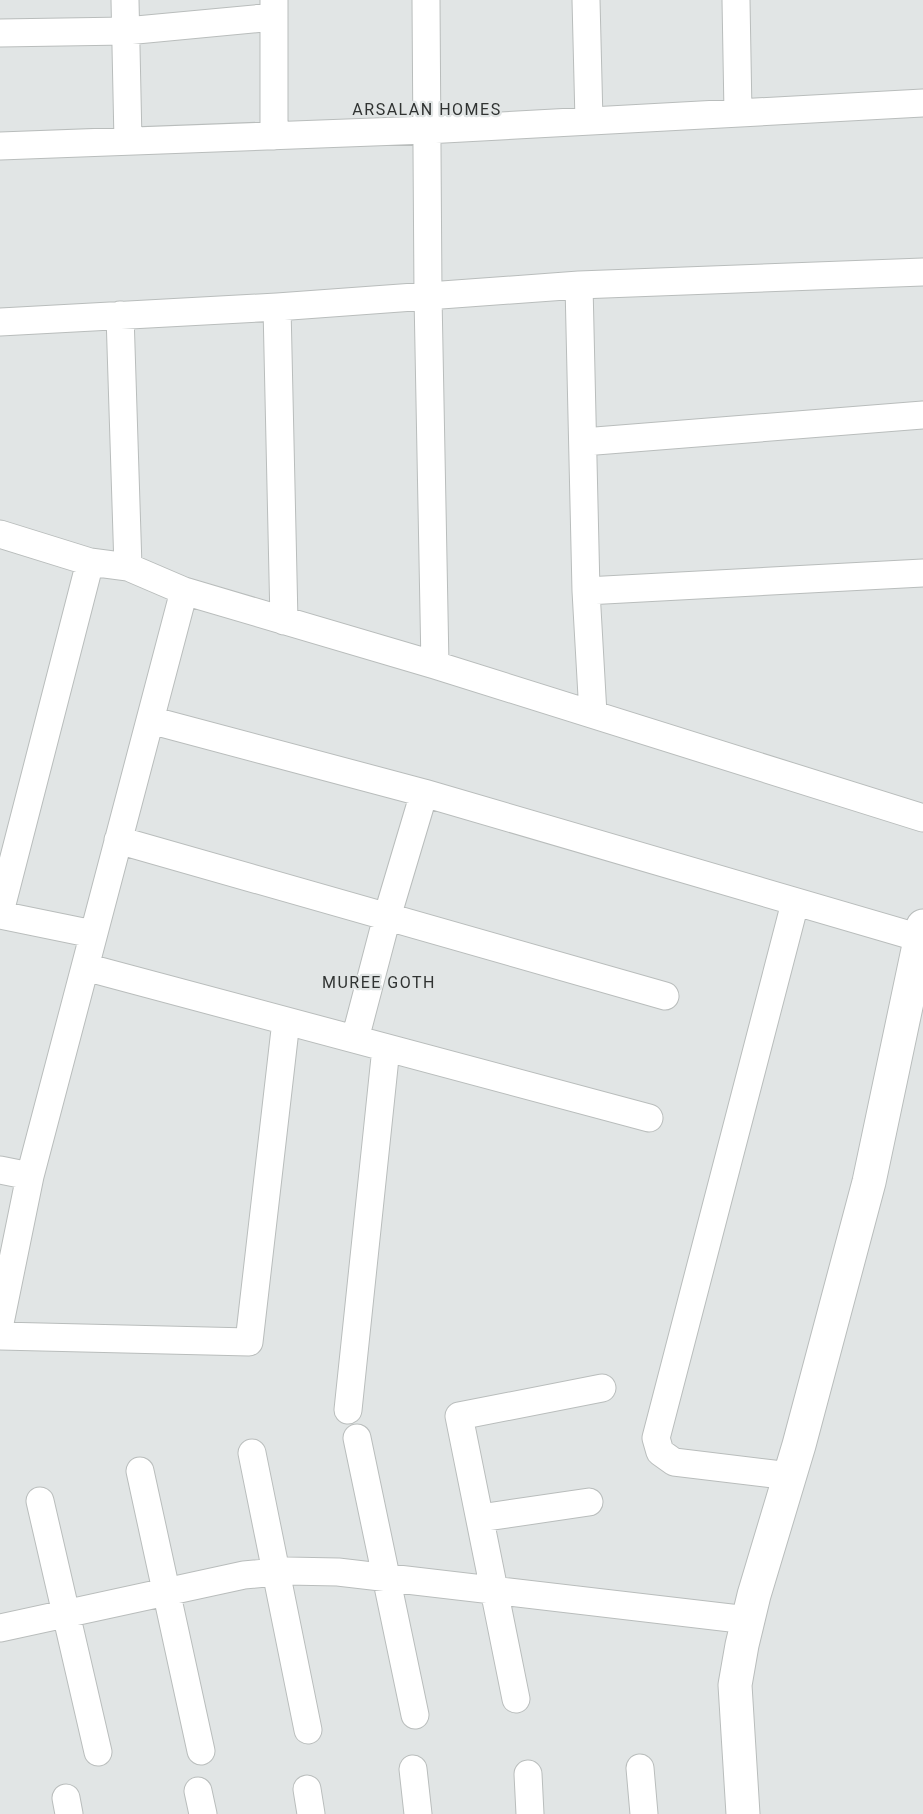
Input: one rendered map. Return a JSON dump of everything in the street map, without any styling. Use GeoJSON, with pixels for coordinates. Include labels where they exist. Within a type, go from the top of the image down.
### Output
{"type":"FeatureCollection","features":[{"type":"Feature","properties":{"kind":"street"},"geometry":{"type":"LineString","coordinates":[[125,0],[128,141]]}},
{"type":"Feature","properties":{"kind":"street"},"geometry":{"type":"LineString","coordinates":[[426,0],[428,296],[435,665]]}},
{"type":"Feature","properties":{"kind":"street"},"geometry":{"type":"LineString","coordinates":[[586,0],[589,121]]}},
{"type":"Feature","properties":{"kind":"street"},"geometry":{"type":"LineString","coordinates":[[736,0],[738,113]]}},
{"type":"Feature","properties":{"kind":"street"},"geometry":{"type":"LineString","coordinates":[[0,33],[126,31],[274,8],[274,135]]}},
{"type":"Feature","properties":{"kind":"street"},"geometry":{"type":"LineString","coordinates":[[0,146],[426,130],[923,102]]}},
{"type":"Feature","properties":{"kind":"street"},"geometry":{"type":"LineString","coordinates":[[0,322],[277,307],[579,285],[923,272]]}},
{"type":"Feature","properties":{"kind":"street"},"geometry":{"type":"LineString","coordinates":[[579,285],[586,591],[592,714]]}},
{"type":"Feature","properties":{"kind":"street"},"geometry":{"type":"LineString","coordinates":[[277,307],[284,621]]}},
{"type":"Feature","properties":{"kind":"street"},"geometry":{"type":"LineString","coordinates":[[120,315],[128,567]]}},
{"type":"Feature","properties":{"kind":"street"},"geometry":{"type":"LineString","coordinates":[[582,442],[923,415]]}},
{"type":"Feature","properties":{"kind":"street"},"geometry":{"type":"LineString","coordinates":[[0,534],[90,562],[128,567],[184,591],[435,665],[923,818]]}},
{"type":"Feature","properties":{"kind":"street"},"geometry":{"type":"LineString","coordinates":[[90,562],[0,914],[93,934]]}},
{"type":"Feature","properties":{"kind":"street"},"geometry":{"type":"LineString","coordinates":[[586,591],[923,573]]}},
{"type":"Feature","properties":{"kind":"street"},"geometry":{"type":"LineString","coordinates":[[0,1323],[30,1176],[184,591]]}},
{"type":"Feature","properties":{"kind":"street"},"geometry":{"type":"LineString","coordinates":[[150,720],[424,794],[795,903],[922,932],[868,1182],[790,1476],[748,1620],[735,1685],[743,1814]]}},
{"type":"Feature","properties":{"kind":"street"},"geometry":{"type":"LineString","coordinates":[[355,1039],[387,917],[424,794]]}},
{"type":"Feature","properties":{"kind":"street"},"geometry":{"type":"LineString","coordinates":[[118,840],[665,996]]}},
{"type":"Feature","properties":{"kind":"street"},"geometry":{"type":"LineString","coordinates":[[790,1476],[674,1462],[660,1452],[656,1438],[795,903]]}},
{"type":"Feature","properties":{"kind":"street"},"geometry":{"type":"LineString","coordinates":[[85,967],[649,1118]]}},
{"type":"Feature","properties":{"kind":"street"},"geometry":{"type":"LineString","coordinates":[[0,1336],[249,1342],[286,1021]]}},
{"type":"Feature","properties":{"kind":"street"},"geometry":{"type":"LineString","coordinates":[[348,1410],[386,1048]]}},
{"type":"Feature","properties":{"kind":"street"},"geometry":{"type":"LineString","coordinates":[[0,1170],[30,1176]]}},
{"type":"Feature","properties":{"kind":"street"},"geometry":{"type":"LineString","coordinates":[[516,1699],[459,1416],[602,1388]]}},
{"type":"Feature","properties":{"kind":"street"},"geometry":{"type":"LineString","coordinates":[[357,1438],[415,1715]]}},
{"type":"Feature","properties":{"kind":"street"},"geometry":{"type":"LineString","coordinates":[[252,1453],[308,1730]]}},
{"type":"Feature","properties":{"kind":"street"},"geometry":{"type":"LineString","coordinates":[[141,1471],[201,1750]]}},
{"type":"Feature","properties":{"kind":"street"},"geometry":{"type":"LineString","coordinates":[[40,1501],[98,1752]]}},
{"type":"Feature","properties":{"kind":"street"},"geometry":{"type":"LineString","coordinates":[[480,1518],[589,1502]]}},
{"type":"Feature","properties":{"kind":"street"},"geometry":{"type":"LineString","coordinates":[[0,1628],[244,1575],[276,1572],[338,1572],[748,1620]]}},
{"type":"Feature","properties":{"kind":"street"},"geometry":{"type":"LineString","coordinates":[[412,1768],[418,1814]]}},
{"type":"Feature","properties":{"kind":"street"},"geometry":{"type":"LineString","coordinates":[[640,1768],[644,1814]]}},
{"type":"Feature","properties":{"kind":"street"},"geometry":{"type":"LineString","coordinates":[[528,1774],[530,1814]]}},
{"type":"Feature","properties":{"kind":"district","name":"ARSALAN HOMES"},"geometry":{"type":"Point","coordinates":[427,109]}},
{"type":"Feature","properties":{"kind":"district","name":"MUREE GOTH"},"geometry":{"type":"Point","coordinates":[379,982]}}]}
